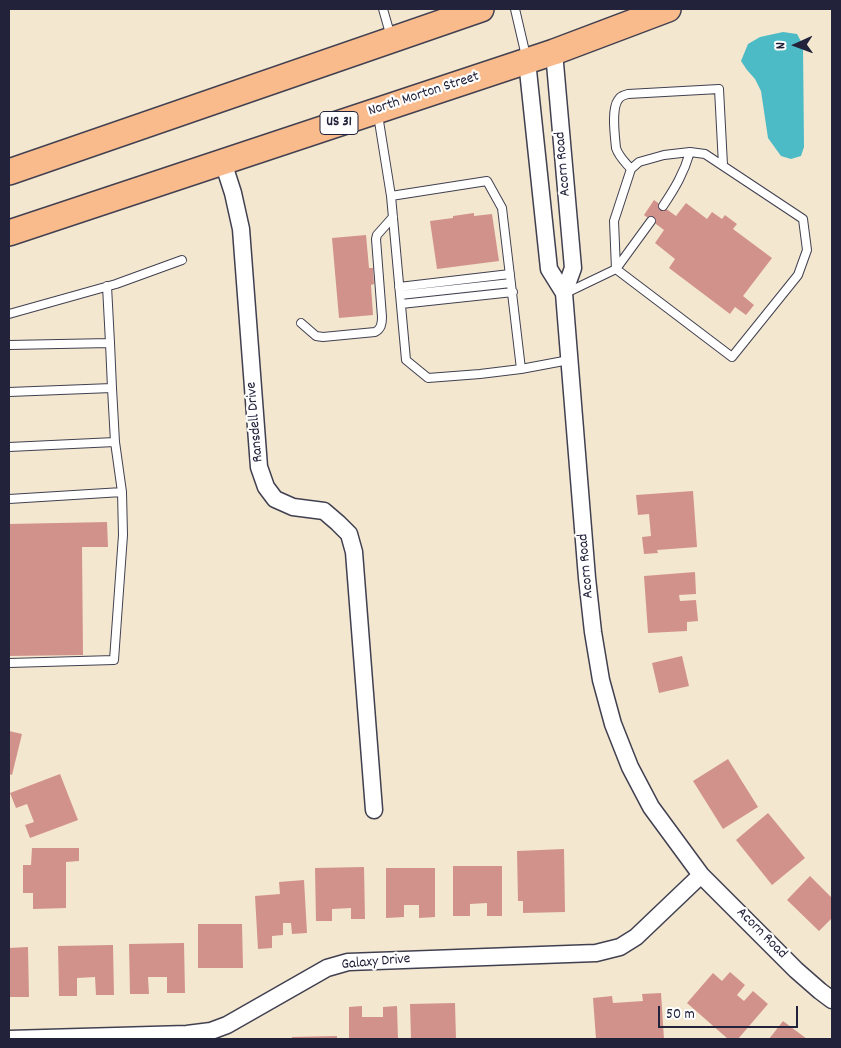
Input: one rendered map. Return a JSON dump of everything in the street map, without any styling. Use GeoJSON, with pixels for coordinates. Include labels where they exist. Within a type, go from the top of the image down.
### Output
{"type":"FeatureCollection","features":[{"type":"Feature","properties":{"kind":"main road"},"geometry":{"type":"LineString","coordinates":[[9,172],[481,9]]}},
{"type":"Feature","properties":{"kind":"main road","name":"North Morton Street"},"geometry":{"type":"LineString","coordinates":[[9,233],[554,52],[668,9]]}},
{"type":"Feature","properties":{"kind":"street","name":"Acorn Road"},"geometry":{"type":"LineString","coordinates":[[554,52],[573,268],[564,293],[587,578],[601,680],[613,724],[630,767],[651,808],[701,875],[796,970],[832,1000]]}},
{"type":"Feature","properties":{"kind":"street"},"geometry":{"type":"LineString","coordinates":[[527,61],[549,269],[564,293]]}},
{"type":"Feature","properties":{"kind":"street","name":"Ransdell Drive"},"geometry":{"type":"LineString","coordinates":[[223,162],[241,229],[259,467],[266,487],[275,499],[293,507],[324,511],[349,534],[354,552],[374,810]]}},
{"type":"Feature","properties":{"kind":"street","name":"Galaxy Drive"},"geometry":{"type":"LineString","coordinates":[[9,1039],[187,1034],[211,1031],[227,1025],[327,968],[348,962],[596,953],[620,947],[636,937],[701,875]]}},
{"type":"Feature","properties":{"kind":"lane"},"geometry":{"type":"LineString","coordinates":[[383,9],[392,39]]}},
{"type":"Feature","properties":{"kind":"lane"},"geometry":{"type":"LineString","coordinates":[[516,9],[527,61]]}},
{"type":"Feature","properties":{"kind":"lane"},"geometry":{"type":"LineString","coordinates":[[631,169],[618,154],[616,148],[615,108],[617,100],[628,94],[720,89],[723,165]]}},
{"type":"Feature","properties":{"kind":"lane"},"geometry":{"type":"LineString","coordinates":[[377,111],[391,196],[406,360],[428,378],[480,374],[569,360]]}},
{"type":"Feature","properties":{"kind":"lane"},"geometry":{"type":"LineString","coordinates":[[690,152],[705,154],[803,219],[807,250],[798,275],[732,357],[616,269],[614,221],[631,169],[639,162],[664,155],[690,152]]}},
{"type":"Feature","properties":{"kind":"lane"},"geometry":{"type":"LineString","coordinates":[[663,206],[685,168],[690,152]]}},
{"type":"Feature","properties":{"kind":"lane"},"geometry":{"type":"LineString","coordinates":[[391,196],[487,181],[502,208],[521,368]]}},
{"type":"Feature","properties":{"kind":"lane"},"geometry":{"type":"LineString","coordinates":[[301,323],[316,336],[323,337],[378,331],[382,317],[376,239],[377,235],[393,217]]}},
{"type":"Feature","properties":{"kind":"lane"},"geometry":{"type":"LineString","coordinates":[[564,293],[616,269],[651,221]]}},
{"type":"Feature","properties":{"kind":"lane"},"geometry":{"type":"LineString","coordinates":[[9,314],[107,286],[182,260]]}},
{"type":"Feature","properties":{"kind":"lane"},"geometry":{"type":"LineString","coordinates":[[400,291],[511,278]]}},
{"type":"Feature","properties":{"kind":"lane"},"geometry":{"type":"LineString","coordinates":[[9,664],[114,660],[123,535],[122,492],[115,442],[107,286]]}},
{"type":"Feature","properties":{"kind":"lane"},"geometry":{"type":"LineString","coordinates":[[401,304],[513,292]]}},
{"type":"Feature","properties":{"kind":"lane"},"geometry":{"type":"LineString","coordinates":[[9,345],[110,343]]}},
{"type":"Feature","properties":{"kind":"lane"},"geometry":{"type":"LineString","coordinates":[[9,392],[112,388]]}},
{"type":"Feature","properties":{"kind":"lane"},"geometry":{"type":"LineString","coordinates":[[9,447],[115,442]]}},
{"type":"Feature","properties":{"kind":"lane"},"geometry":{"type":"LineString","coordinates":[[9,499],[122,492]]}},
{"type":"Feature","properties":{"kind":"water"},"geometry":{"type":"Polygon","coordinates":[[[783,32],[797,34],[803,45],[804,147],[801,156],[791,159],[781,156],[768,138],[761,91],[755,79],[741,61],[748,44],[760,37],[783,32]]]}},
{"type":"Feature","properties":{"kind":"building"},"geometry":{"type":"Polygon","coordinates":[[[654,200],[676,216],[686,203],[707,219],[712,212],[722,219],[725,215],[737,224],[733,229],[772,258],[743,296],[754,305],[746,315],[735,307],[730,314],[669,268],[675,259],[655,243],[664,230],[644,215],[654,200]]]}},
{"type":"Feature","properties":{"kind":"building"},"geometry":{"type":"Polygon","coordinates":[[[474,213],[474,216],[492,214],[499,261],[437,269],[430,221],[474,213]]]}},
{"type":"Feature","properties":{"kind":"building"},"geometry":{"type":"Polygon","coordinates":[[[366,235],[369,268],[373,268],[374,284],[371,285],[373,315],[339,318],[332,238],[366,235]]]}},
{"type":"Feature","properties":{"kind":"building"},"geometry":{"type":"Polygon","coordinates":[[[693,491],[697,547],[657,550],[658,553],[644,554],[642,537],[651,536],[649,514],[638,515],[636,495],[693,491]]]}},
{"type":"Feature","properties":{"kind":"building"},"geometry":{"type":"Polygon","coordinates":[[[107,522],[108,547],[82,547],[83,655],[9,656],[9,524],[107,522]]]}},
{"type":"Feature","properties":{"kind":"building"},"geometry":{"type":"Polygon","coordinates":[[[695,572],[696,594],[679,595],[680,601],[696,600],[698,621],[687,622],[687,631],[648,633],[644,576],[695,572]]]}},
{"type":"Feature","properties":{"kind":"building"},"geometry":{"type":"Polygon","coordinates":[[[682,656],[689,686],[659,693],[652,663],[682,656]]]}},
{"type":"Feature","properties":{"kind":"building"},"geometry":{"type":"Polygon","coordinates":[[[9,731],[22,734],[12,775],[9,774],[9,731]]]}},
{"type":"Feature","properties":{"kind":"building"},"geometry":{"type":"Polygon","coordinates":[[[728,759],[758,807],[723,829],[693,781],[728,759]]]}},
{"type":"Feature","properties":{"kind":"building"},"geometry":{"type":"Polygon","coordinates":[[[60,774],[78,820],[30,838],[25,825],[34,822],[27,804],[16,808],[10,793],[60,774]]]}},
{"type":"Feature","properties":{"kind":"building"},"geometry":{"type":"Polygon","coordinates":[[[768,813],[805,858],[772,885],[736,840],[768,813]]]}},
{"type":"Feature","properties":{"kind":"building"},"geometry":{"type":"Polygon","coordinates":[[[32,848],[79,848],[79,861],[66,862],[66,908],[33,909],[33,893],[23,893],[23,865],[31,865],[32,848]]]}},
{"type":"Feature","properties":{"kind":"building"},"geometry":{"type":"Polygon","coordinates":[[[564,849],[565,912],[523,913],[523,901],[518,901],[517,851],[564,849]]]}},
{"type":"Feature","properties":{"kind":"building"},"geometry":{"type":"Polygon","coordinates":[[[453,866],[502,866],[502,916],[487,916],[487,903],[470,904],[470,916],[453,916],[453,866]]]}},
{"type":"Feature","properties":{"kind":"building"},"geometry":{"type":"Polygon","coordinates":[[[364,867],[365,919],[351,919],[351,908],[332,909],[332,921],[316,921],[315,868],[364,867]]]}},
{"type":"Feature","properties":{"kind":"building"},"geometry":{"type":"Polygon","coordinates":[[[386,868],[435,868],[435,917],[419,918],[419,905],[404,905],[404,917],[386,918],[386,868]]]}},
{"type":"Feature","properties":{"kind":"building"},"geometry":{"type":"Polygon","coordinates":[[[810,876],[832,898],[832,918],[819,931],[787,900],[810,876]]]}},
{"type":"Feature","properties":{"kind":"building"},"geometry":{"type":"Polygon","coordinates":[[[304,880],[307,933],[292,934],[291,923],[283,923],[283,935],[272,936],[272,948],[258,949],[255,896],[280,894],[279,882],[304,880]]]}},
{"type":"Feature","properties":{"kind":"building"},"geometry":{"type":"Polygon","coordinates":[[[198,924],[242,924],[243,968],[198,968],[198,924]]]}},
{"type":"Feature","properties":{"kind":"building"},"geometry":{"type":"Polygon","coordinates":[[[184,943],[185,993],[167,993],[167,977],[148,977],[149,994],[130,994],[129,944],[184,943]]]}},
{"type":"Feature","properties":{"kind":"building"},"geometry":{"type":"Polygon","coordinates":[[[113,945],[114,995],[96,995],[95,977],[77,978],[77,996],[59,996],[58,946],[113,945]]]}},
{"type":"Feature","properties":{"kind":"building"},"geometry":{"type":"Polygon","coordinates":[[[28,947],[29,997],[10,997],[9,948],[28,947]]]}},
{"type":"Feature","properties":{"kind":"building"},"geometry":{"type":"Polygon","coordinates":[[[730,972],[745,985],[737,995],[744,1001],[753,991],[768,1004],[738,1039],[728,1039],[687,1003],[713,973],[722,981],[730,972]]]}},
{"type":"Feature","properties":{"kind":"building"},"geometry":{"type":"Polygon","coordinates":[[[661,993],[664,1039],[596,1039],[593,998],[612,996],[613,1003],[643,1001],[642,994],[661,993]]]}},
{"type":"Feature","properties":{"kind":"building"},"geometry":{"type":"Polygon","coordinates":[[[455,1003],[456,1039],[411,1039],[410,1004],[455,1003]]]}},
{"type":"Feature","properties":{"kind":"building"},"geometry":{"type":"Polygon","coordinates":[[[362,1006],[362,1017],[383,1017],[383,1007],[397,1006],[398,1039],[349,1039],[349,1007],[362,1006]]]}},
{"type":"Feature","properties":{"kind":"building"},"geometry":{"type":"Polygon","coordinates":[[[783,1021],[807,1039],[769,1039],[783,1021]]]}},
{"type":"Feature","properties":{"kind":"building"},"geometry":{"type":"Polygon","coordinates":[[[337,1036],[337,1039],[292,1039],[292,1037],[337,1036]]]}}]}
